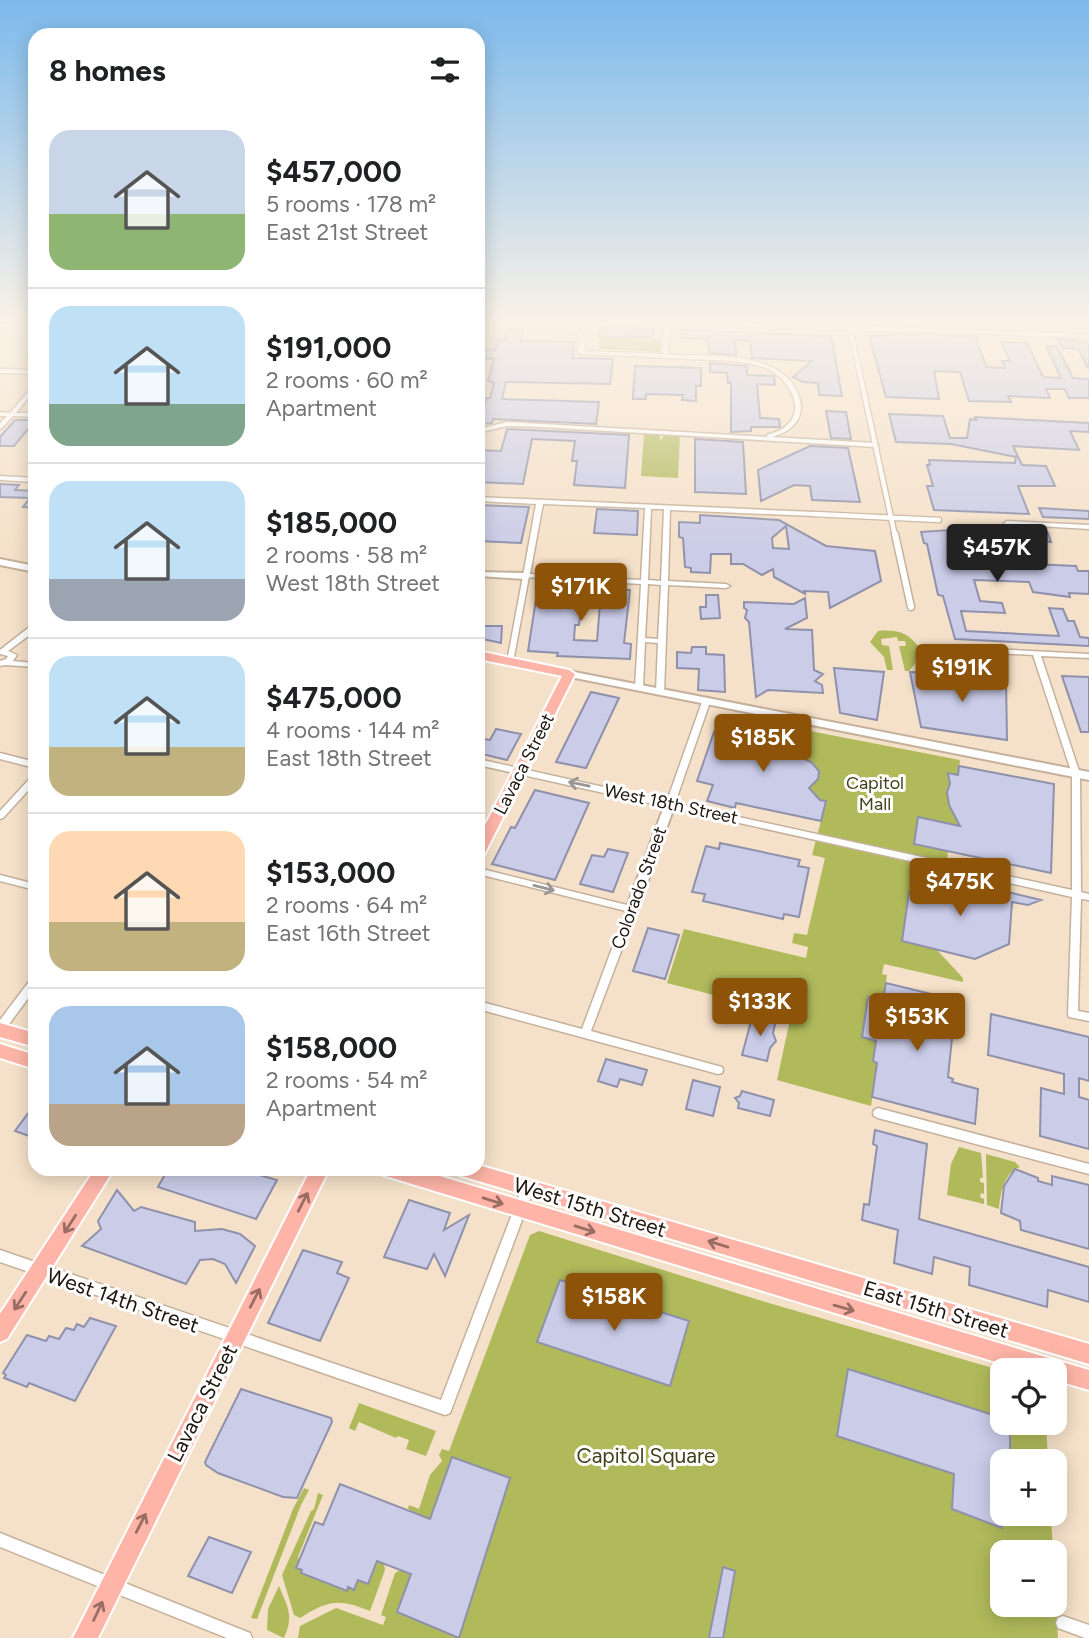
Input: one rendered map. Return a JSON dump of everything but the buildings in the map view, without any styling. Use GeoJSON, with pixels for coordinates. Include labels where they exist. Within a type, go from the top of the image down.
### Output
{"type":"FeatureCollection","features":[{"type":"Feature","properties":{"kind":"main road"},"geometry":{"type":"LineString","coordinates":[[0,562],[28,568]]}},
{"type":"Feature","properties":{"kind":"main road"},"geometry":{"type":"LineString","coordinates":[[485,657],[1083,775]]}},
{"type":"Feature","properties":{"kind":"main road","name":"Lavaca Street"},"geometry":{"type":"LineString","coordinates":[[485,840],[569,674]]}},
{"type":"Feature","properties":{"kind":"main road"},"geometry":{"type":"LineString","coordinates":[[0,1029],[28,1038]]}},
{"type":"Feature","properties":{"kind":"main road"},"geometry":{"type":"LineString","coordinates":[[0,1051],[28,1060]]}},
{"type":"Feature","properties":{"kind":"main road","name":"West 15th Street"},"geometry":{"type":"LineString","coordinates":[[485,1175],[783,1264]]}},
{"type":"Feature","properties":{"kind":"main road"},"geometry":{"type":"LineString","coordinates":[[0,1332],[100,1176]]}},
{"type":"Feature","properties":{"kind":"main road","name":"Lavaca Street"},"geometry":{"type":"LineString","coordinates":[[85,1638],[316,1176]]}},
{"type":"Feature","properties":{"kind":"main road","name":"West 15th Street"},"geometry":{"type":"LineString","coordinates":[[412,1176],[779,1288]]}},
{"type":"Feature","properties":{"kind":"main road","name":"East 15th Street"},"geometry":{"type":"LineString","coordinates":[[783,1264],[1089,1354]]}},
{"type":"Feature","properties":{"kind":"main road","name":"East 15th Street"},"geometry":{"type":"LineString","coordinates":[[779,1288],[1015,1358]]}},
{"type":"Feature","properties":{"kind":"main road","name":"East 15th Street"},"geometry":{"type":"LineString","coordinates":[[1067,1373],[1089,1380]]}},
{"type":"Feature","properties":{"kind":"street"},"geometry":{"type":"LineString","coordinates":[[0,427],[23,400]]}},
{"type":"Feature","properties":{"kind":"street"},"geometry":{"type":"LineString","coordinates":[[753,436],[781,433],[795,423],[796,400]]}},
{"type":"Feature","properties":{"kind":"street"},"geometry":{"type":"LineString","coordinates":[[866,400],[911,607]]}},
{"type":"Feature","properties":{"kind":"street"},"geometry":{"type":"LineString","coordinates":[[0,414],[28,415]]}},
{"type":"Feature","properties":{"kind":"street"},"geometry":{"type":"LineString","coordinates":[[485,429],[510,424],[875,445]]}},
{"type":"Feature","properties":{"kind":"street"},"geometry":{"type":"LineString","coordinates":[[0,478],[28,480]]}},
{"type":"Feature","properties":{"kind":"street"},"geometry":{"type":"LineString","coordinates":[[485,499],[939,520]]}},
{"type":"Feature","properties":{"kind":"street"},"geometry":{"type":"LineString","coordinates":[[510,662],[540,502]]}},
{"type":"Feature","properties":{"kind":"street"},"geometry":{"type":"LineString","coordinates":[[639,688],[648,507]]}},
{"type":"Feature","properties":{"kind":"street"},"geometry":{"type":"LineString","coordinates":[[660,692],[667,508]]}},
{"type":"Feature","properties":{"kind":"street"},"geometry":{"type":"LineString","coordinates":[[1007,523],[1089,527]]}},
{"type":"Feature","properties":{"kind":"street"},"geometry":{"type":"LineString","coordinates":[[485,574],[726,586]]}},
{"type":"Feature","properties":{"kind":"street"},"geometry":{"type":"LineString","coordinates":[[642,627],[662,628]]}},
{"type":"Feature","properties":{"kind":"street"},"geometry":{"type":"LineString","coordinates":[[1,652],[28,634]]}},
{"type":"Feature","properties":{"kind":"street"},"geometry":{"type":"LineString","coordinates":[[641,640],[662,641]]}},
{"type":"Feature","properties":{"kind":"street"},"geometry":{"type":"LineString","coordinates":[[2,664],[13,655],[20,641]]}},
{"type":"Feature","properties":{"kind":"street"},"geometry":{"type":"LineString","coordinates":[[956,649],[1089,656]]}},
{"type":"Feature","properties":{"kind":"street"},"geometry":{"type":"LineString","coordinates":[[1,652],[28,662]]}},
{"type":"Feature","properties":{"kind":"street"},"geometry":{"type":"LineString","coordinates":[[1036,653],[1083,775],[1073,1014],[1089,1017]]}},
{"type":"Feature","properties":{"kind":"street"},"geometry":{"type":"LineString","coordinates":[[2,664],[28,664]]}},
{"type":"Feature","properties":{"kind":"street","name":"Colorado Street"},"geometry":{"type":"LineString","coordinates":[[585,1034],[706,702]]}},
{"type":"Feature","properties":{"kind":"street"},"geometry":{"type":"LineString","coordinates":[[0,756],[28,763]]}},
{"type":"Feature","properties":{"kind":"street","name":"West 18th Street"},"geometry":{"type":"LineString","coordinates":[[485,764],[1089,897]]}},
{"type":"Feature","properties":{"kind":"street"},"geometry":{"type":"LineString","coordinates":[[0,816],[28,786]]}},
{"type":"Feature","properties":{"kind":"street"},"geometry":{"type":"LineString","coordinates":[[485,873],[632,909]]}},
{"type":"Feature","properties":{"kind":"street"},"geometry":{"type":"LineString","coordinates":[[0,878],[28,885]]}},
{"type":"Feature","properties":{"kind":"street"},"geometry":{"type":"LineString","coordinates":[[0,1029],[28,991]]}},
{"type":"Feature","properties":{"kind":"street"},"geometry":{"type":"LineString","coordinates":[[485,1007],[718,1070]]}},
{"type":"Feature","properties":{"kind":"street"},"geometry":{"type":"LineString","coordinates":[[878,1114],[1089,1169]]}},
{"type":"Feature","properties":{"kind":"street"},"geometry":{"type":"LineString","coordinates":[[520,1209],[528,1188]]}},
{"type":"Feature","properties":{"kind":"street","name":"West 14th Street"},"geometry":{"type":"LineString","coordinates":[[0,1256],[446,1408],[520,1209]]}},
{"type":"Feature","properties":{"kind":"street"},"geometry":{"type":"LineString","coordinates":[[779,1288],[783,1264]]}},
{"type":"Feature","properties":{"kind":"street"},"geometry":{"type":"LineString","coordinates":[[1064,1358],[1067,1348]]}},
{"type":"Feature","properties":{"kind":"street"},"geometry":{"type":"LineString","coordinates":[[0,1540],[245,1638]]}},
{"type":"Feature","properties":{"kind":"street"},"geometry":{"type":"LineString","coordinates":[[1063,1623],[1089,1632]]}},
{"type":"Feature","properties":{"kind":"green space"},"geometry":{"type":"Polygon","coordinates":[[[644,434],[659,434],[661,441],[664,435],[680,435],[678,478],[641,476],[644,434]]]}},
{"type":"Feature","properties":{"kind":"green space"},"geometry":{"type":"Polygon","coordinates":[[[878,631],[902,633],[919,647],[915,664],[909,671],[905,671],[899,646],[906,646],[905,641],[898,641],[897,637],[881,639],[882,645],[889,646],[893,670],[887,670],[884,657],[870,642],[878,631]]]}},
{"type":"Feature","properties":{"kind":"green space","name":"Capitol Mall"},"geometry":{"type":"Polygon","coordinates":[[[810,731],[960,760],[958,775],[948,773],[949,806],[962,824],[948,851],[945,879],[909,893],[902,941],[937,950],[963,978],[963,982],[884,964],[882,974],[887,975],[873,1061],[877,1063],[871,1106],[777,1080],[791,1015],[667,983],[684,929],[806,958],[808,947],[792,943],[794,933],[807,935],[825,858],[812,855],[826,802],[811,791],[809,785],[818,779],[819,771],[812,763],[803,759],[810,731]]]}},
{"type":"Feature","properties":{"kind":"green space"},"geometry":{"type":"Polygon","coordinates":[[[959,1147],[981,1153],[983,1178],[980,1178],[980,1182],[984,1183],[984,1194],[981,1193],[980,1197],[984,1199],[984,1204],[947,1195],[951,1164],[959,1147]]]}},
{"type":"Feature","properties":{"kind":"green space"},"geometry":{"type":"Polygon","coordinates":[[[986,1154],[1015,1162],[1020,1167],[1007,1178],[999,1209],[987,1205],[986,1154]]]}},
{"type":"Feature","properties":{"kind":"green space","name":"Capitol Square"},"geometry":{"type":"Polygon","coordinates":[[[539,1231],[762,1301],[990,1367],[990,1435],[1047,1435],[1047,1449],[990,1449],[990,1526],[1052,1526],[1052,1540],[990,1540],[990,1617],[1057,1617],[1058,1638],[298,1638],[300,1626],[336,1608],[383,1625],[386,1617],[381,1615],[395,1573],[400,1570],[425,1517],[408,1509],[409,1505],[419,1509],[430,1475],[442,1461],[439,1455],[442,1449],[449,1451],[530,1235],[539,1231]]]}},
{"type":"Feature","properties":{"kind":"green space"},"geometry":{"type":"Polygon","coordinates":[[[359,1403],[436,1431],[426,1456],[406,1449],[409,1440],[398,1436],[396,1438],[359,1422],[355,1431],[349,1428],[359,1403]]]}},
{"type":"Feature","properties":{"kind":"green space"},"geometry":{"type":"Polygon","coordinates":[[[304,1488],[309,1490],[257,1619],[251,1618],[293,1509],[304,1488]]]}},
{"type":"Feature","properties":{"kind":"green space"},"geometry":{"type":"Polygon","coordinates":[[[318,1493],[323,1495],[298,1557],[302,1570],[347,1591],[348,1587],[354,1590],[358,1580],[368,1584],[377,1561],[384,1564],[385,1570],[370,1611],[350,1604],[334,1603],[318,1607],[300,1618],[294,1615],[282,1575],[314,1509],[318,1493]]]}},
{"type":"Feature","properties":{"kind":"green space"},"geometry":{"type":"Polygon","coordinates":[[[279,1586],[289,1617],[284,1638],[267,1630],[268,1609],[279,1586]]]}}]}
